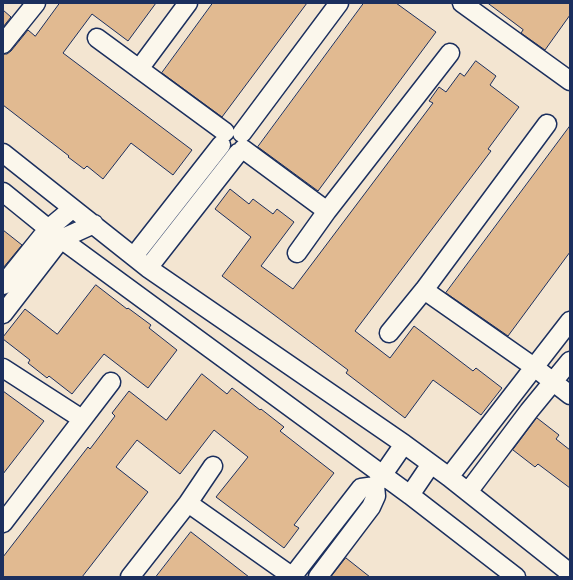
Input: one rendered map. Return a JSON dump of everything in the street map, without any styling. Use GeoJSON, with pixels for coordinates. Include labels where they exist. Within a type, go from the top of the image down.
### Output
{"type":"FeatureCollection","features":[{"type":"Feature","properties":{"kind":"street"},"geometry":{"type":"LineString","coordinates":[[3,44],[36,3]]}},
{"type":"Feature","properties":{"kind":"street"},"geometry":{"type":"LineString","coordinates":[[139,69],[188,3]]}},
{"type":"Feature","properties":{"kind":"street"},"geometry":{"type":"LineString","coordinates":[[148,268],[234,142],[339,3]]}},
{"type":"Feature","properties":{"kind":"street"},"geometry":{"type":"LineString","coordinates":[[462,3],[568,74]]}},
{"type":"Feature","properties":{"kind":"street"},"geometry":{"type":"LineString","coordinates":[[97,38],[327,211]]}},
{"type":"Feature","properties":{"kind":"street"},"geometry":{"type":"LineString","coordinates":[[297,253],[327,211],[450,53]]}},
{"type":"Feature","properties":{"kind":"street"},"geometry":{"type":"LineString","coordinates":[[389,333],[424,290],[547,124]]}},
{"type":"Feature","properties":{"kind":"street"},"geometry":{"type":"LineString","coordinates":[[134,256],[234,142]]}},
{"type":"Feature","properties":{"kind":"street"},"geometry":{"type":"LineString","coordinates":[[3,153],[148,268],[404,444],[449,477],[570,573]]}},
{"type":"Feature","properties":{"kind":"street"},"geometry":{"type":"LineString","coordinates":[[3,192],[55,234],[378,480],[410,495],[516,577]]}},
{"type":"Feature","properties":{"kind":"street"},"geometry":{"type":"LineString","coordinates":[[3,314],[72,209]]}},
{"type":"Feature","properties":{"kind":"street"},"geometry":{"type":"LineString","coordinates":[[3,285],[55,234],[94,224]]}},
{"type":"Feature","properties":{"kind":"street"},"geometry":{"type":"LineString","coordinates":[[424,290],[534,367],[570,395]]}},
{"type":"Feature","properties":{"kind":"street"},"geometry":{"type":"LineString","coordinates":[[449,477],[570,321]]}},
{"type":"Feature","properties":{"kind":"street"},"geometry":{"type":"LineString","coordinates":[[468,492],[570,362]]}},
{"type":"Feature","properties":{"kind":"street"},"geometry":{"type":"LineString","coordinates":[[3,368],[82,419]]}},
{"type":"Feature","properties":{"kind":"street"},"geometry":{"type":"LineString","coordinates":[[3,523],[111,382]]}},
{"type":"Feature","properties":{"kind":"street"},"geometry":{"type":"LineString","coordinates":[[318,577],[371,507],[376,496],[378,480],[404,444]]}},
{"type":"Feature","properties":{"kind":"street"},"geometry":{"type":"LineString","coordinates":[[410,495],[431,464]]}},
{"type":"Feature","properties":{"kind":"street"},"geometry":{"type":"LineString","coordinates":[[130,577],[188,503],[213,466]]}},
{"type":"Feature","properties":{"kind":"street"},"geometry":{"type":"LineString","coordinates":[[188,503],[292,577],[361,488],[378,480]]}},
{"type":"Feature","properties":{"kind":"street"},"geometry":{"type":"LineString","coordinates":[[321,539],[337,551]]}},
{"type":"Feature","properties":{"kind":"building"},"geometry":{"type":"Polygon","coordinates":[[[60,3],[156,3],[128,41],[92,14],[63,53],[192,150],[173,175],[131,143],[103,179],[87,166],[84,169],[3,105],[3,54],[7,54],[11,51],[28,30],[35,36],[60,3]]]}},
{"type":"Feature","properties":{"kind":"building"},"geometry":{"type":"Polygon","coordinates":[[[213,3],[307,3],[222,117],[162,73],[213,3]]]}},
{"type":"Feature","properties":{"kind":"building"},"geometry":{"type":"Polygon","coordinates":[[[364,3],[396,3],[436,32],[318,191],[258,147],[364,3]]]}},
{"type":"Feature","properties":{"kind":"building"},"geometry":{"type":"Polygon","coordinates":[[[488,3],[570,3],[570,15],[545,50],[521,33],[523,30],[488,3]]]}},
{"type":"Feature","properties":{"kind":"building"},"geometry":{"type":"Polygon","coordinates":[[[3,10],[11,17],[3,27],[3,10]]]}},
{"type":"Feature","properties":{"kind":"building"},"geometry":{"type":"Polygon","coordinates":[[[476,61],[496,76],[490,85],[519,107],[488,149],[491,151],[355,331],[390,358],[414,326],[473,371],[476,368],[502,388],[481,415],[433,380],[405,418],[346,373],[348,370],[222,276],[251,237],[215,209],[230,189],[249,204],[253,199],[273,214],[277,209],[294,222],[261,266],[293,289],[433,103],[429,101],[439,87],[446,92],[460,73],[464,76],[476,61]]]}},
{"type":"Feature","properties":{"kind":"building"},"geometry":{"type":"Polygon","coordinates":[[[570,126],[570,252],[508,336],[446,293],[570,126]]]}},
{"type":"Feature","properties":{"kind":"building"},"geometry":{"type":"Polygon","coordinates":[[[3,230],[22,245],[3,268],[3,230]]]}},
{"type":"Feature","properties":{"kind":"building"},"geometry":{"type":"Polygon","coordinates":[[[96,285],[151,325],[149,328],[177,350],[148,388],[104,354],[72,394],[49,376],[47,378],[28,363],[30,360],[3,339],[25,309],[57,334],[96,285]]]}},
{"type":"Feature","properties":{"kind":"building"},"geometry":{"type":"Polygon","coordinates":[[[202,374],[227,394],[232,388],[260,410],[261,409],[284,427],[280,431],[334,473],[294,525],[299,528],[284,548],[216,497],[248,457],[214,430],[180,474],[137,440],[116,467],[148,492],[82,577],[3,577],[3,557],[88,447],[90,449],[115,416],[112,413],[129,391],[166,420],[202,374]]]}},
{"type":"Feature","properties":{"kind":"building"},"geometry":{"type":"Polygon","coordinates":[[[3,391],[44,421],[3,474],[3,391]]]}},
{"type":"Feature","properties":{"kind":"building"},"geometry":{"type":"Polygon","coordinates":[[[537,418],[559,435],[556,439],[570,450],[570,488],[538,464],[535,467],[513,450],[537,418]]]}},
{"type":"Feature","properties":{"kind":"building"},"geometry":{"type":"Polygon","coordinates":[[[191,532],[249,577],[156,577],[191,532]]]}},
{"type":"Feature","properties":{"kind":"building"},"geometry":{"type":"Polygon","coordinates":[[[346,558],[370,577],[331,577],[346,558]]]}}]}
